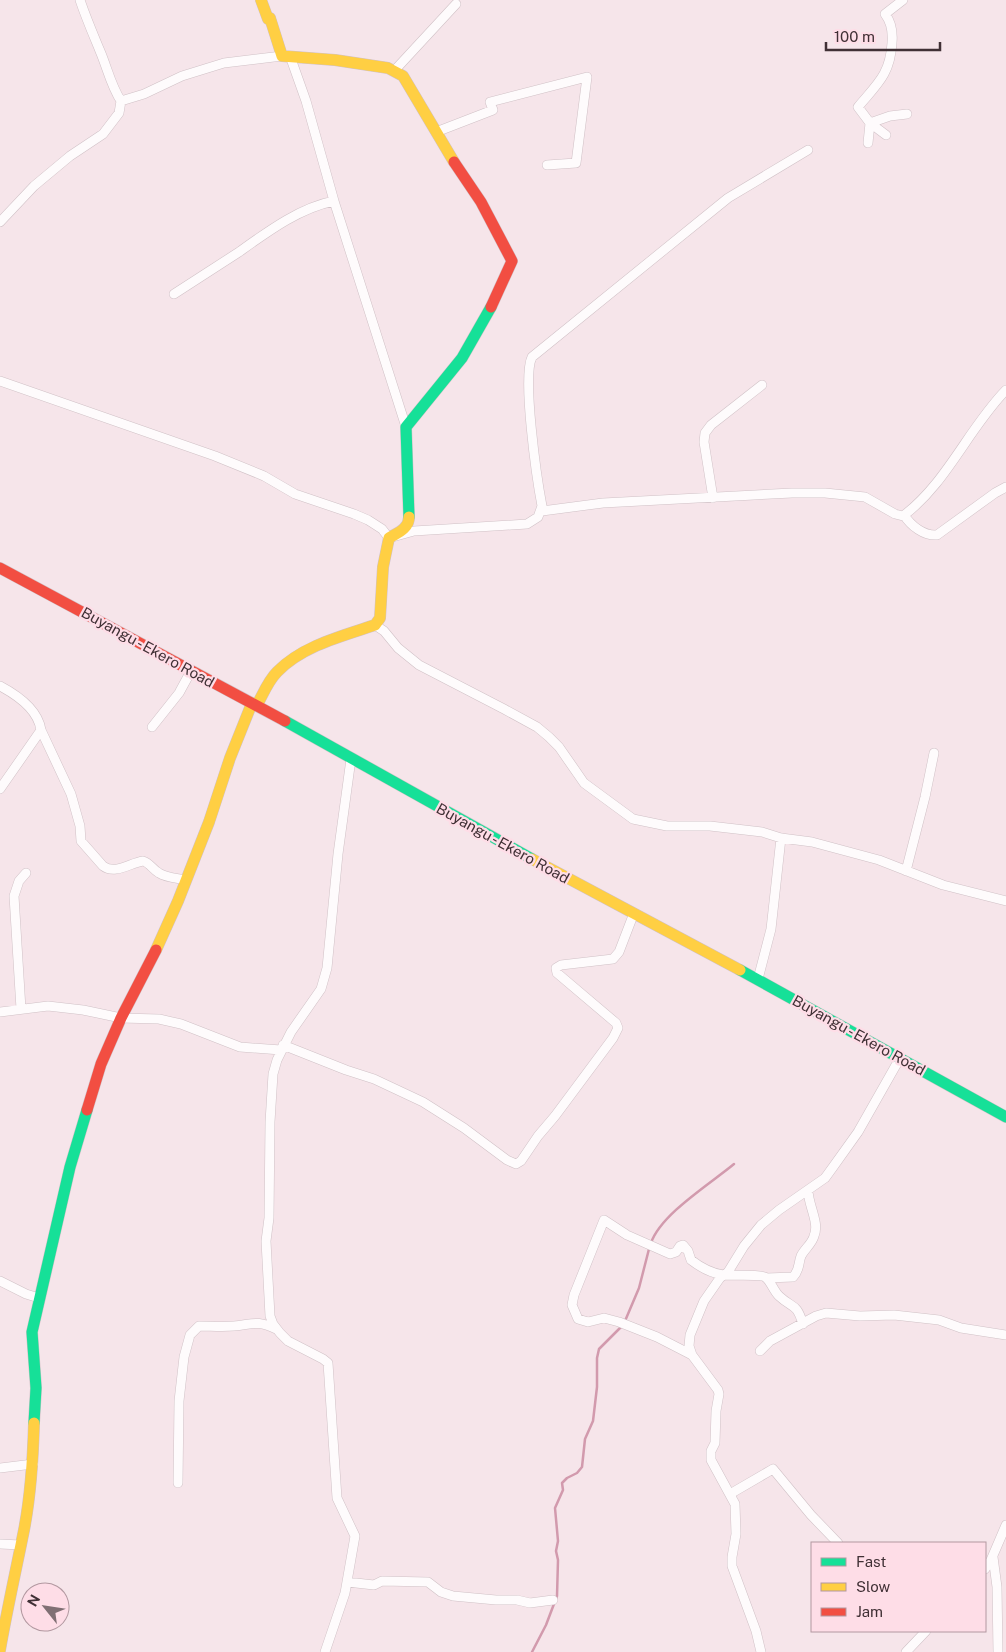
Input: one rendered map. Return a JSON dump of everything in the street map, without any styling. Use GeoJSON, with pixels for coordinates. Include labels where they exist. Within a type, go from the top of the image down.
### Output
{"type":"FeatureCollection","features":[{"type":"Feature","properties":{"kind":"street"},"geometry":{"type":"LineString","coordinates":[[0,222],[34,186],[70,156],[102,134],[120,113],[121,101],[80,0]]}},
{"type":"Feature","properties":{"kind":"street"},"geometry":{"type":"LineString","coordinates":[[261,0],[306,101],[334,201],[406,427],[409,522],[403,530],[388,538]]}},
{"type":"Feature","properties":{"kind":"street"},"geometry":{"type":"LineString","coordinates":[[886,135],[870,123],[858,107],[882,79],[891,60],[892,38],[890,21],[885,14],[903,0]]}},
{"type":"Feature","properties":{"kind":"street"},"geometry":{"type":"LineString","coordinates":[[394,71],[456,4]]}},
{"type":"Feature","properties":{"kind":"street"},"geometry":{"type":"LineString","coordinates":[[121,101],[128,100],[182,76],[224,62],[286,56],[348,62],[394,71],[406,79],[452,161],[481,202],[512,261],[484,321],[462,358],[406,427]]}},
{"type":"Feature","properties":{"kind":"street"},"geometry":{"type":"LineString","coordinates":[[436,132],[493,110],[490,102],[588,77],[576,163],[547,165]]}},
{"type":"Feature","properties":{"kind":"street"},"geometry":{"type":"LineString","coordinates":[[870,123],[890,116],[907,114]]}},
{"type":"Feature","properties":{"kind":"street"},"geometry":{"type":"LineString","coordinates":[[868,143],[870,123]]}},
{"type":"Feature","properties":{"kind":"street"},"geometry":{"type":"LineString","coordinates":[[388,538],[414,531],[527,524],[538,517],[542,511],[529,400],[528,366],[532,357],[728,198],[808,150]]}},
{"type":"Feature","properties":{"kind":"street"},"geometry":{"type":"LineString","coordinates":[[174,294],[272,229],[299,214],[334,201]]}},
{"type":"Feature","properties":{"kind":"street"},"geometry":{"type":"LineString","coordinates":[[0,381],[223,459],[264,476],[300,496],[368,520],[382,529],[388,538],[383,562],[380,618],[375,625],[314,649],[287,663],[276,674],[254,704],[230,758],[203,839],[178,901],[149,965],[121,1018],[101,1064],[75,1151],[32,1332],[36,1388],[32,1464],[24,1529],[9,1596],[0,1650]]}},
{"type":"Feature","properties":{"kind":"street"},"geometry":{"type":"LineString","coordinates":[[713,498],[704,448],[705,433],[711,425],[762,385]]}},
{"type":"Feature","properties":{"kind":"street"},"geometry":{"type":"LineString","coordinates":[[904,516],[946,472],[966,441],[1006,390]]}},
{"type":"Feature","properties":{"kind":"street"},"geometry":{"type":"LineString","coordinates":[[542,511],[603,503],[792,493],[848,494],[867,497],[894,514],[904,516],[925,533],[937,534],[995,492],[1006,488]]}},
{"type":"Feature","properties":{"kind":"street","name":"Buyangu - Ekero Road"},"geometry":{"type":"LineString","coordinates":[[0,568],[254,704],[350,759],[634,914],[758,979],[1006,1117]]}},
{"type":"Feature","properties":{"kind":"street"},"geometry":{"type":"LineString","coordinates":[[375,625],[384,630],[398,648],[419,665],[536,727],[559,747],[584,783],[633,819],[667,826],[710,826],[762,832],[781,838],[812,842],[879,860],[943,885],[1006,901]]}},
{"type":"Feature","properties":{"kind":"street"},"geometry":{"type":"LineString","coordinates":[[152,727],[179,694],[191,671]]}},
{"type":"Feature","properties":{"kind":"street"},"geometry":{"type":"LineString","coordinates":[[0,686],[21,698],[38,721],[71,794],[80,826],[81,841],[103,866],[107,869],[120,869],[143,861],[150,864],[157,872],[166,876],[186,880]]}},
{"type":"Feature","properties":{"kind":"street"},"geometry":{"type":"LineString","coordinates":[[0,789],[41,730]]}},
{"type":"Feature","properties":{"kind":"street"},"geometry":{"type":"LineString","coordinates":[[906,871],[926,797],[934,754]]}},
{"type":"Feature","properties":{"kind":"street"},"geometry":{"type":"LineString","coordinates":[[325,1652],[345,1594],[356,1536],[339,1504],[336,1492],[328,1364],[323,1359],[288,1341],[273,1324],[269,1312],[270,1288],[266,1241],[269,1218],[270,1122],[273,1074],[282,1047],[321,989],[327,968],[338,854],[350,759]]}},
{"type":"Feature","properties":{"kind":"street"},"geometry":{"type":"LineString","coordinates":[[758,979],[771,929],[781,838]]}},
{"type":"Feature","properties":{"kind":"street"},"geometry":{"type":"LineString","coordinates":[[21,1009],[14,896],[19,881],[26,873]]}},
{"type":"Feature","properties":{"kind":"street"},"geometry":{"type":"LineString","coordinates":[[0,1012],[48,1006],[83,1010],[121,1018],[159,1019],[181,1024],[240,1047],[282,1047],[374,1079],[423,1102],[464,1128],[507,1160],[516,1164],[521,1161],[538,1136],[555,1116],[613,1038],[618,1028],[616,1023],[557,973],[556,968],[561,965],[613,959],[619,952],[634,914]]}},
{"type":"Feature","properties":{"kind":"street"},"geometry":{"type":"LineString","coordinates":[[761,1652],[756,1631],[732,1566],[736,1534],[735,1504],[711,1460],[711,1451],[715,1443],[716,1411],[719,1394],[692,1355],[689,1338],[698,1313],[712,1290],[761,1225],[787,1204],[825,1178],[858,1132],[900,1058]]}},
{"type":"Feature","properties":{"kind":"street"},"geometry":{"type":"LineString","coordinates":[[692,1355],[657,1337],[620,1322],[604,1318],[588,1322],[578,1319],[572,1305],[574,1295],[604,1220],[628,1235],[670,1254],[676,1252],[683,1245],[688,1251],[691,1260],[710,1271],[724,1275],[758,1275],[767,1278],[793,1277],[798,1273],[799,1261],[816,1231],[808,1190]]}},
{"type":"Feature","properties":{"kind":"street"},"geometry":{"type":"LineString","coordinates":[[767,1278],[779,1296],[796,1306],[803,1324]]}},
{"type":"Feature","properties":{"kind":"street"},"geometry":{"type":"LineString","coordinates":[[0,1281],[26,1294],[39,1298]]}},
{"type":"Feature","properties":{"kind":"street"},"geometry":{"type":"LineString","coordinates":[[760,1351],[770,1341],[816,1316],[826,1313],[860,1316],[894,1315],[939,1320],[961,1328],[1006,1335]]}},
{"type":"Feature","properties":{"kind":"street"},"geometry":{"type":"LineString","coordinates":[[178,1482],[179,1401],[184,1357],[190,1335],[199,1326],[234,1326],[252,1322],[276,1329]]}},
{"type":"Feature","properties":{"kind":"street"},"geometry":{"type":"LineString","coordinates":[[0,1468],[32,1464]]}},
{"type":"Feature","properties":{"kind":"street"},"geometry":{"type":"LineString","coordinates":[[730,1494],[773,1469],[810,1515],[837,1542]]}},
{"type":"Feature","properties":{"kind":"street"},"geometry":{"type":"LineString","coordinates":[[986,1566],[1006,1525]]}},
{"type":"Feature","properties":{"kind":"street"},"geometry":{"type":"LineString","coordinates":[[0,1544],[20,1545]]}},
{"type":"Feature","properties":{"kind":"street"},"geometry":{"type":"LineString","coordinates":[[992,1557],[998,1587],[998,1652]]}},
{"type":"Feature","properties":{"kind":"street"},"geometry":{"type":"LineString","coordinates":[[347,1582],[374,1585],[382,1581],[428,1582],[441,1592],[453,1596],[517,1600],[530,1603],[554,1600]]}},
{"type":"Feature","properties":{"kind":"street"},"geometry":{"type":"LineString","coordinates":[[906,1652],[921,1633]]}},
{"type":"Feature","properties":{"kind":"waterway"},"geometry":{"type":"LineString","coordinates":[[651,1243],[656,1232],[675,1211],[734,1164]]}},
{"type":"Feature","properties":{"kind":"waterway"},"geometry":{"type":"LineString","coordinates":[[625,1321],[639,1288],[649,1249]]}},
{"type":"Feature","properties":{"kind":"waterway"},"geometry":{"type":"LineString","coordinates":[[532,1652],[546,1625],[557,1596],[558,1560],[556,1551],[558,1541],[555,1508],[563,1490],[562,1483],[577,1473],[582,1467],[585,1439],[593,1421],[599,1349],[622,1326]]}},
{"type":"Feature","properties":{"kind":"traffic: fast"},"geometry":{"type":"LineString","coordinates":[[409,517],[406,427],[462,358],[491,307]]}},
{"type":"Feature","properties":{"kind":"traffic: fast"},"geometry":{"type":"LineString","coordinates":[[285,721],[532,859]]}},
{"type":"Feature","properties":{"kind":"traffic: fast"},"geometry":{"type":"LineString","coordinates":[[740,970],[1006,1117]]}},
{"type":"Feature","properties":{"kind":"traffic: fast"},"geometry":{"type":"LineString","coordinates":[[34,1423],[36,1388],[32,1332],[70,1167],[87,1110]]}},
{"type":"Feature","properties":{"kind":"traffic: slow"},"geometry":{"type":"LineString","coordinates":[[261,0],[268,19],[270,18],[282,56],[335,60],[388,68],[403,76],[454,162]]}},
{"type":"Feature","properties":{"kind":"traffic: slow"},"geometry":{"type":"LineString","coordinates":[[257,705],[268,683],[287,663],[298,655],[323,643],[375,625],[380,618],[383,567],[389,538],[405,528],[409,517]]}},
{"type":"Feature","properties":{"kind":"traffic: slow"},"geometry":{"type":"LineString","coordinates":[[156,950],[178,901],[209,822],[230,758],[252,703]]}},
{"type":"Feature","properties":{"kind":"traffic: slow"},"geometry":{"type":"LineString","coordinates":[[532,859],[740,970]]}},
{"type":"Feature","properties":{"kind":"traffic: slow"},"geometry":{"type":"LineString","coordinates":[[0,1650],[26,1517],[31,1476],[34,1423]]}},
{"type":"Feature","properties":{"kind":"traffic: jam"},"geometry":{"type":"LineString","coordinates":[[454,162],[481,202],[512,261],[491,307]]}},
{"type":"Feature","properties":{"kind":"traffic: jam"},"geometry":{"type":"LineString","coordinates":[[0,568],[285,721]]}},
{"type":"Feature","properties":{"kind":"traffic: jam"},"geometry":{"type":"LineString","coordinates":[[87,1110],[101,1064],[121,1018],[156,950]]}}]}
